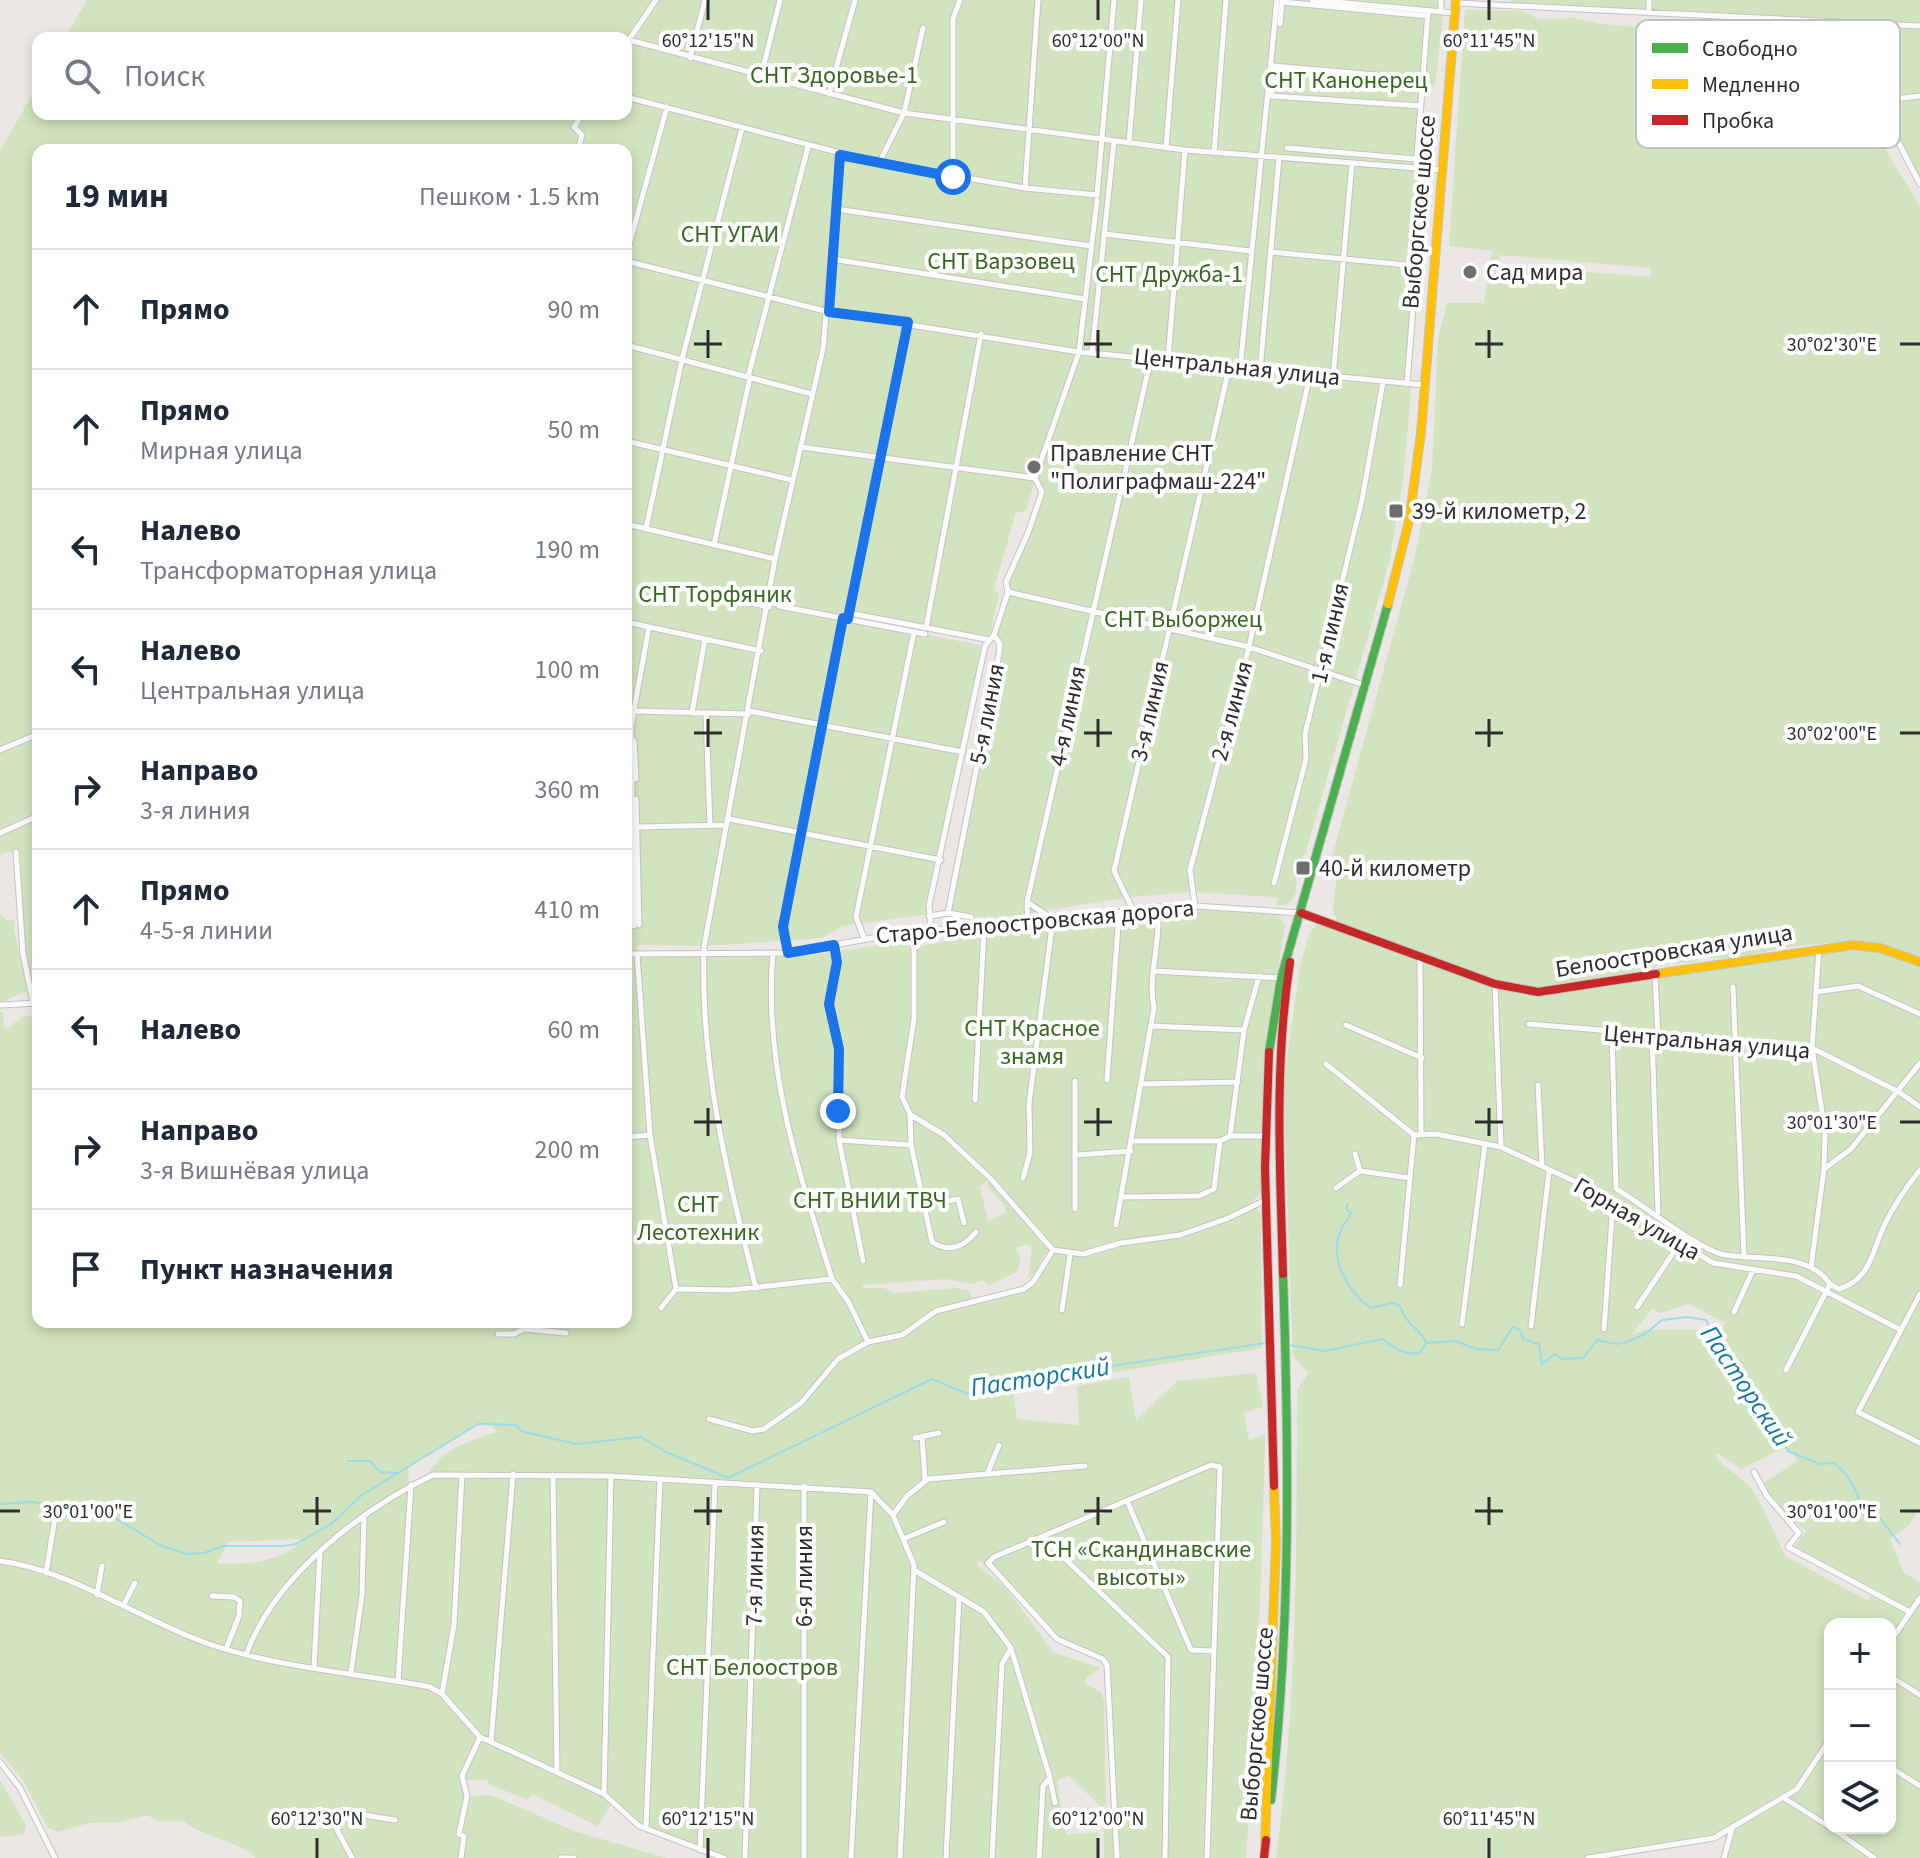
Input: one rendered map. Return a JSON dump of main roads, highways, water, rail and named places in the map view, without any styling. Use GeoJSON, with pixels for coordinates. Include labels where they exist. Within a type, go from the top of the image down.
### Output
{"type":"FeatureCollection","features":[{"type":"Feature","properties":{"kind":"main road","name":"Выборгское шоссе"},"geometry":{"type":"LineString","coordinates":[[1301,913],[1395,583],[1415,484],[1456,5]]}},
{"type":"Feature","properties":{"kind":"main road"},"geometry":{"type":"LineString","coordinates":[[1294,937],[1301,913]]}},
{"type":"Feature","properties":{"kind":"main road","name":"Белоостровская улица"},"geometry":{"type":"LineString","coordinates":[[1301,913],[1495,984],[1549,992],[1853,945],[1880,948],[1920,962]]}},
{"type":"Feature","properties":{"kind":"main road","name":"Выборгское шоссе"},"geometry":{"type":"LineString","coordinates":[[1264,1858],[1276,1542],[1265,1136],[1269,1050],[1281,978],[1294,937]]}},
{"type":"Feature","properties":{"kind":"main road","name":"Выборгское шоссе"},"geometry":{"type":"LineString","coordinates":[[1265,1843],[1275,1778],[1289,1543],[1278,1072],[1280,1029],[1294,937]]}},
{"type":"Feature","properties":{"kind":"waterway"},"geometry":{"type":"LineString","coordinates":[[1348,1204],[1346,1208],[1351,1213],[1341,1230],[1337,1252],[1342,1274],[1355,1293],[1371,1308],[1392,1303],[1400,1306],[1406,1319],[1426,1342]]}},
{"type":"Feature","properties":{"kind":"waterway","name":"Пасторский"},"geometry":{"type":"LineString","coordinates":[[1289,1345],[1325,1351],[1383,1339],[1409,1353],[1420,1353],[1426,1343],[1455,1341],[1476,1349],[1498,1350],[1513,1327],[1520,1330],[1523,1339],[1539,1344],[1542,1364],[1555,1354],[1562,1359],[1583,1358],[1597,1340],[1616,1344],[1628,1342],[1645,1334],[1662,1320],[1687,1317],[1706,1320],[1723,1353],[1747,1380],[1752,1400],[1763,1418],[1777,1429],[1788,1451],[1820,1464],[1834,1463],[1851,1481],[1860,1504],[1876,1513],[1900,1544]]}},
{"type":"Feature","properties":{"kind":"waterway","name":"Пасторский"},"geometry":{"type":"LineString","coordinates":[[0,1504],[32,1502],[80,1509],[94,1516],[117,1519],[160,1545],[187,1554],[204,1553],[223,1546],[284,1546],[296,1544],[331,1524],[362,1495],[478,1424],[516,1425],[521,1431],[576,1444],[641,1437],[666,1452],[728,1478],[932,1379],[968,1394],[1077,1371],[1266,1343]]}},
{"type":"Feature","properties":{"kind":"waterway"},"geometry":{"type":"LineString","coordinates":[[347,1461],[370,1461],[380,1472],[397,1473]]}},
{"type":"Feature","properties":{"kind":"place","name":"Сад мира"},"geometry":{"type":"Point","coordinates":[1470,272]}},
{"type":"Feature","properties":{"kind":"place","name":"Правление СНТ \"Полиграфмаш-224\""},"geometry":{"type":"Point","coordinates":[1034,467]}},
{"type":"Feature","properties":{"kind":"place","name":"39-й километр, 2"},"geometry":{"type":"Point","coordinates":[1396,511]}},
{"type":"Feature","properties":{"kind":"place","name":"40-й километр"},"geometry":{"type":"Point","coordinates":[1303,868]}},
{"type":"Feature","properties":{"kind":"park label","name":"СНТ Здоровье-1"},"geometry":{"type":"Point","coordinates":[834,75]}},
{"type":"Feature","properties":{"kind":"park label","name":"СНТ Канонерец"},"geometry":{"type":"Point","coordinates":[1346,80]}},
{"type":"Feature","properties":{"kind":"park label","name":"СНТ УГАИ"},"geometry":{"type":"Point","coordinates":[730,234]}},
{"type":"Feature","properties":{"kind":"park label","name":"СНТ Варзовец"},"geometry":{"type":"Point","coordinates":[1001,261]}},
{"type":"Feature","properties":{"kind":"park label","name":"СНТ Дружба-1"},"geometry":{"type":"Point","coordinates":[1169,274]}},
{"type":"Feature","properties":{"kind":"park label","name":"СНТ Торфяник"},"geometry":{"type":"Point","coordinates":[715,594]}},
{"type":"Feature","properties":{"kind":"park label","name":"СНТ Выборжец"},"geometry":{"type":"Point","coordinates":[1183,619]}},
{"type":"Feature","properties":{"kind":"park label","name":"СНТ Красное знамя"},"geometry":{"type":"Point","coordinates":[1032,1042]}},
{"type":"Feature","properties":{"kind":"park label","name":"СНТ ВНИИ ТВЧ"},"geometry":{"type":"Point","coordinates":[870,1200]}},
{"type":"Feature","properties":{"kind":"park label","name":"СНТ Лесотехник"},"geometry":{"type":"Point","coordinates":[698,1218]}},
{"type":"Feature","properties":{"kind":"park label","name":"ТСН «Скандинавские высоты»"},"geometry":{"type":"Point","coordinates":[1141,1563]}},
{"type":"Feature","properties":{"kind":"park label","name":"СНТ Белоостров"},"geometry":{"type":"Point","coordinates":[752,1667]}}]}
